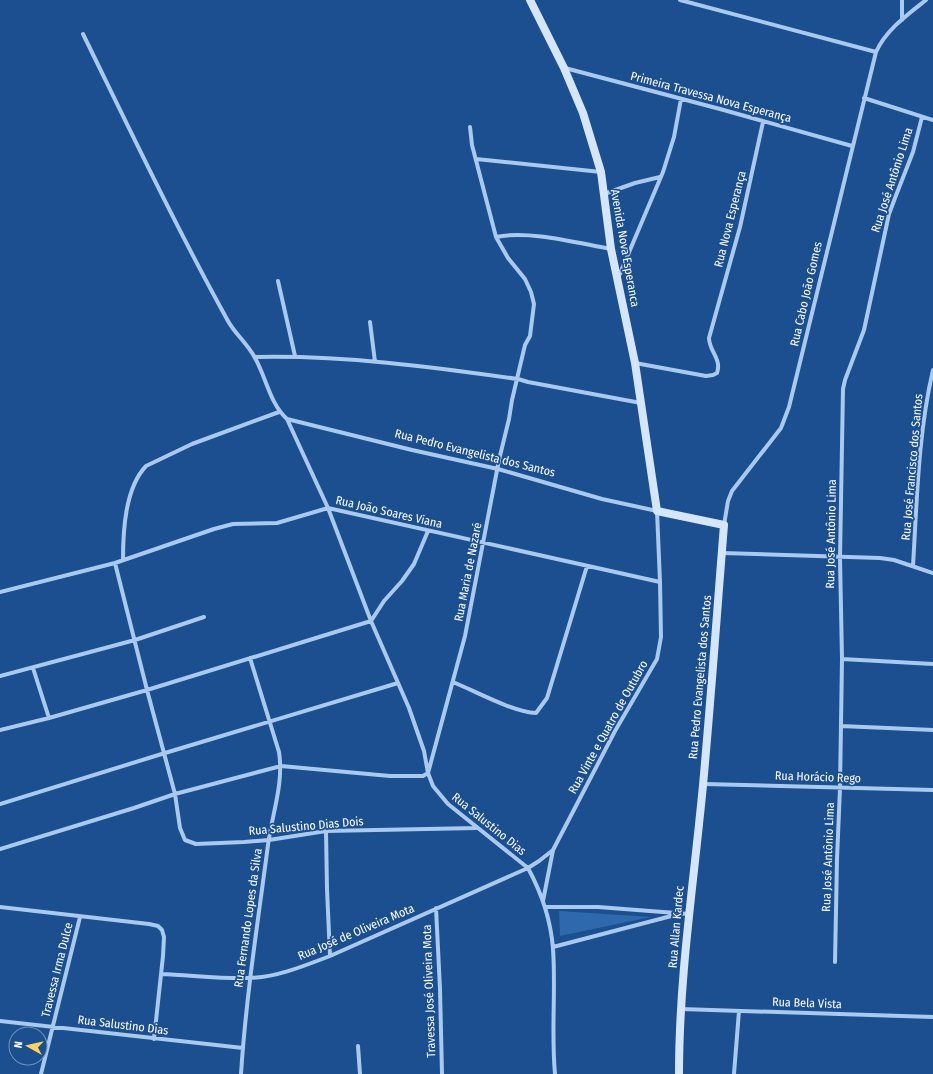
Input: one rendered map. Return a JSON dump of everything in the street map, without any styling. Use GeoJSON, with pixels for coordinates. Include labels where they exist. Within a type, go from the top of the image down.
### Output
{"type":"FeatureCollection","features":[{"type":"Feature","properties":{"kind":"main road","name":"Avenida Nova Esperanca"},"geometry":{"type":"LineString","coordinates":[[530,0],[564,68],[582,113],[601,172],[611,249],[635,363],[656,511]]}},
{"type":"Feature","properties":{"kind":"main road"},"geometry":{"type":"LineString","coordinates":[[656,511],[724,525]]}},
{"type":"Feature","properties":{"kind":"main road","name":"Rua Pedro Evangelista dos Santos"},"geometry":{"type":"LineString","coordinates":[[703,784],[724,525]]}},
{"type":"Feature","properties":{"kind":"main road","name":"Rua Allan Kardec"},"geometry":{"type":"LineString","coordinates":[[679,1074],[685,914],[703,784]]}},
{"type":"Feature","properties":{"kind":"street"},"geometry":{"type":"LineString","coordinates":[[680,0],[876,52]]}},
{"type":"Feature","properties":{"kind":"street"},"geometry":{"type":"LineString","coordinates":[[902,0],[902,20]]}},
{"type":"Feature","properties":{"kind":"street","name":"Rua Cabo João Gomes"},"geometry":{"type":"LineString","coordinates":[[724,525],[728,501],[732,491],[781,428],[789,407],[876,52],[881,43],[902,20],[926,0]]}},
{"type":"Feature","properties":{"kind":"street"},"geometry":{"type":"LineString","coordinates":[[83,34],[167,206],[209,286],[229,323],[255,357],[279,412],[287,419]]}},
{"type":"Feature","properties":{"kind":"street","name":"Primeira Travessa Nova Esperança"},"geometry":{"type":"LineString","coordinates":[[564,68],[852,146]]}},
{"type":"Feature","properties":{"kind":"street"},"geometry":{"type":"LineString","coordinates":[[864,98],[933,120]]}},
{"type":"Feature","properties":{"kind":"street"},"geometry":{"type":"LineString","coordinates":[[617,280],[665,166],[674,137],[681,99]]}},
{"type":"Feature","properties":{"kind":"street","name":"Rua José Antônio Lima"},"geometry":{"type":"LineString","coordinates":[[835,962],[842,659],[840,558],[843,389],[864,330],[894,198],[913,152],[922,117]]}},
{"type":"Feature","properties":{"kind":"street","name":"Rua Nova Esperança"},"geometry":{"type":"LineString","coordinates":[[635,363],[706,376],[713,376],[717,373],[719,363],[709,342],[709,338],[740,227],[763,122]]}},
{"type":"Feature","properties":{"kind":"street","name":"Rua Maria de Nazaré"},"geometry":{"type":"LineString","coordinates":[[428,773],[465,636],[512,400],[525,345],[530,336],[534,304],[531,292],[525,279],[508,258],[496,237],[472,145],[470,127]]}},
{"type":"Feature","properties":{"kind":"street"},"geometry":{"type":"LineString","coordinates":[[476,159],[601,172]]}},
{"type":"Feature","properties":{"kind":"street"},"geometry":{"type":"LineString","coordinates":[[604,194],[635,183],[660,177]]}},
{"type":"Feature","properties":{"kind":"street"},"geometry":{"type":"LineString","coordinates":[[496,237],[544,238],[611,249]]}},
{"type":"Feature","properties":{"kind":"street"},"geometry":{"type":"LineString","coordinates":[[278,281],[295,356]]}},
{"type":"Feature","properties":{"kind":"street"},"geometry":{"type":"LineString","coordinates":[[370,322],[375,362]]}},
{"type":"Feature","properties":{"kind":"street"},"geometry":{"type":"LineString","coordinates":[[255,357],[295,356],[447,369],[518,379],[641,403]]}},
{"type":"Feature","properties":{"kind":"street","name":"Rua José Francisco dos Santos"},"geometry":{"type":"LineString","coordinates":[[913,566],[923,429],[927,397],[933,370]]}},
{"type":"Feature","properties":{"kind":"street"},"geometry":{"type":"LineString","coordinates":[[123,560],[126,512],[132,491],[141,472],[146,466],[192,444],[279,412]]}},
{"type":"Feature","properties":{"kind":"street","name":"Rua Pedro Evangelista dos Santos"},"geometry":{"type":"LineString","coordinates":[[287,419],[498,470],[602,499],[656,511]]}},
{"type":"Feature","properties":{"kind":"street","name":"Rua Salustino Dias"},"geometry":{"type":"LineString","coordinates":[[287,419],[328,508],[371,621],[419,734],[428,773],[433,786],[438,794],[448,804],[528,868]]}},
{"type":"Feature","properties":{"kind":"street","name":"Rua João Soares Viana"},"geometry":{"type":"LineString","coordinates":[[0,592],[115,563],[214,529],[233,524],[277,523],[328,508],[660,582]]}},
{"type":"Feature","properties":{"kind":"street","name":"Rua Vinte e Quatro de Outubro"},"geometry":{"type":"LineString","coordinates":[[543,901],[553,850],[615,731],[657,659],[661,637],[656,511]]}},
{"type":"Feature","properties":{"kind":"street"},"geometry":{"type":"LineString","coordinates":[[0,730],[49,718],[147,690],[371,621],[384,601],[402,581],[414,564],[428,531]]}},
{"type":"Feature","properties":{"kind":"street"},"geometry":{"type":"LineString","coordinates":[[722,553],[840,558],[880,558],[894,560],[933,573]]}},
{"type":"Feature","properties":{"kind":"street","name":"Rua Salustino Dias Dois"},"geometry":{"type":"LineString","coordinates":[[115,563],[136,640],[147,690],[176,794],[182,836],[185,840],[190,843],[269,840],[326,831],[477,828]]}},
{"type":"Feature","properties":{"kind":"street"},"geometry":{"type":"LineString","coordinates":[[453,682],[508,705],[528,712],[536,713],[547,698],[587,566]]}},
{"type":"Feature","properties":{"kind":"street"},"geometry":{"type":"LineString","coordinates":[[0,676],[136,640],[204,616]]}},
{"type":"Feature","properties":{"kind":"street","name":"Rua Fernando Lopes da Silva"},"geometry":{"type":"LineString","coordinates":[[241,1074],[250,978],[269,840],[280,785],[281,766],[279,752],[250,658]]}},
{"type":"Feature","properties":{"kind":"street"},"geometry":{"type":"LineString","coordinates":[[842,659],[933,664]]}},
{"type":"Feature","properties":{"kind":"street"},"geometry":{"type":"LineString","coordinates":[[33,668],[49,718]]}},
{"type":"Feature","properties":{"kind":"street"},"geometry":{"type":"LineString","coordinates":[[0,804],[398,684]]}},
{"type":"Feature","properties":{"kind":"street"},"geometry":{"type":"LineString","coordinates":[[841,726],[933,730]]}},
{"type":"Feature","properties":{"kind":"street"},"geometry":{"type":"LineString","coordinates":[[0,849],[176,794],[281,766],[390,776],[423,776],[428,773]]}},
{"type":"Feature","properties":{"kind":"street","name":"Rua Horácio Rego"},"geometry":{"type":"LineString","coordinates":[[703,784],[933,790]]}},
{"type":"Feature","properties":{"kind":"street"},"geometry":{"type":"LineString","coordinates":[[326,831],[330,956]]}},
{"type":"Feature","properties":{"kind":"street","name":"Rua Vinte e Quatro de Outubro"},"geometry":{"type":"LineString","coordinates":[[553,850],[528,868],[537,884],[545,907],[553,947],[553,1040],[555,1074]]}},
{"type":"Feature","properties":{"kind":"street","name":"Rua José de Oliveira Mota"},"geometry":{"type":"LineString","coordinates":[[161,974],[250,978],[280,973],[330,956],[528,868]]}},
{"type":"Feature","properties":{"kind":"street"},"geometry":{"type":"LineString","coordinates":[[0,907],[158,926],[162,930],[164,937],[154,1039]]}},
{"type":"Feature","properties":{"kind":"street"},"geometry":{"type":"LineString","coordinates":[[545,907],[598,907],[685,914]]}},
{"type":"Feature","properties":{"kind":"street","name":"Travessa José Oliveira Mota"},"geometry":{"type":"LineString","coordinates":[[436,908],[442,1074]]}},
{"type":"Feature","properties":{"kind":"street"},"geometry":{"type":"LineString","coordinates":[[553,947],[685,914]]}},
{"type":"Feature","properties":{"kind":"street","name":"Travessa Irma Dulce"},"geometry":{"type":"LineString","coordinates":[[41,1074],[80,917]]}},
{"type":"Feature","properties":{"kind":"street","name":"Rua Bela Vista"},"geometry":{"type":"LineString","coordinates":[[681,1009],[933,1017]]}},
{"type":"Feature","properties":{"kind":"street"},"geometry":{"type":"LineString","coordinates":[[734,1074],[739,1011]]}},
{"type":"Feature","properties":{"kind":"street","name":"Rua Salustino Dias"},"geometry":{"type":"LineString","coordinates":[[0,1021],[243,1048]]}},
{"type":"Feature","properties":{"kind":"street"},"geometry":{"type":"LineString","coordinates":[[358,1046],[360,1074]]}},
{"type":"Feature","properties":{"kind":"shaded area"},"geometry":{"type":"Polygon","coordinates":[[[559,911],[651,917],[560,936],[559,911]]]}}]}
